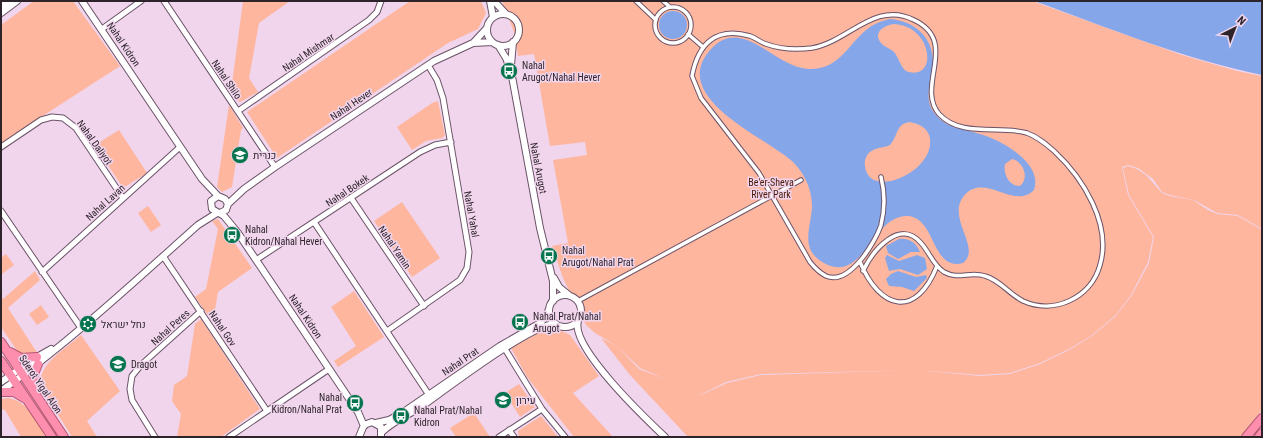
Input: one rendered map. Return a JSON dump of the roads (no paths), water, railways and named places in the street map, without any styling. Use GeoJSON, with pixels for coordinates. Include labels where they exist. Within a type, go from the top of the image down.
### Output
{"type":"FeatureCollection","features":[{"type":"Feature","properties":{"kind":"highway"},"geometry":{"type":"LineString","coordinates":[[3,344],[21,358],[38,360],[34,378],[38,398]]}},
{"type":"Feature","properties":{"kind":"highway","name":"Sderot Yigal Alon"},"geometry":{"type":"LineString","coordinates":[[3,344],[64,437]]}},
{"type":"Feature","properties":{"kind":"highway","name":"Sderot Yigal Alon"},"geometry":{"type":"LineString","coordinates":[[1,360],[52,437]]}},
{"type":"Feature","properties":{"kind":"highway"},"geometry":{"type":"LineString","coordinates":[[1,391],[14,392],[29,403]]}},
{"type":"Feature","properties":{"kind":"highway"},"geometry":{"type":"LineString","coordinates":[[1246,437],[1262,418]]}},
{"type":"Feature","properties":{"kind":"highway"},"geometry":{"type":"LineString","coordinates":[[1259,437],[1262,433]]}},
{"type":"Feature","properties":{"kind":"street"},"geometry":{"type":"LineString","coordinates":[[1,6],[8,1]]}},
{"type":"Feature","properties":{"kind":"street"},"geometry":{"type":"LineString","coordinates":[[1,13],[17,1]]}},
{"type":"Feature","properties":{"kind":"street","name":"Nahal Kidron"},"geometry":{"type":"LineString","coordinates":[[82,1],[202,179],[220,196]]}},
{"type":"Feature","properties":{"kind":"street"},"geometry":{"type":"LineString","coordinates":[[102,29],[141,1]]}},
{"type":"Feature","properties":{"kind":"street","name":"Nahal Shilo"},"geometry":{"type":"LineString","coordinates":[[164,1],[275,167]]}},
{"type":"Feature","properties":{"kind":"street","name":"Nahal Mishmar"},"geometry":{"type":"LineString","coordinates":[[238,111],[369,20],[376,12],[381,1]]}},
{"type":"Feature","properties":{"kind":"street"},"geometry":{"type":"LineString","coordinates":[[490,1],[493,18]]}},
{"type":"Feature","properties":{"kind":"street"},"geometry":{"type":"LineString","coordinates":[[494,1],[506,14],[515,20],[518,26],[518,34],[513,42],[506,46],[498,45],[492,42],[488,35],[487,28],[493,18],[498,14],[506,14]]}},
{"type":"Feature","properties":{"kind":"street"},"geometry":{"type":"LineString","coordinates":[[636,1],[656,20]]}},
{"type":"Feature","properties":{"kind":"street"},"geometry":{"type":"LineString","coordinates":[[663,1],[670,8]]}},
{"type":"Feature","properties":{"kind":"street"},"geometry":{"type":"LineString","coordinates":[[670,8],[680,9],[688,16],[690,24],[688,34],[676,42],[666,41],[657,34],[656,20],[662,11],[670,8]]}},
{"type":"Feature","properties":{"kind":"street"},"geometry":{"type":"LineString","coordinates":[[863,271],[871,258],[882,245],[894,236],[904,233],[920,241],[937,266],[952,275],[978,274],[988,277],[1011,294],[1030,304],[1047,306],[1062,304],[1080,295],[1097,275],[1103,251],[1098,216],[1090,198],[1075,174],[1058,155],[1038,138],[1022,132],[963,127],[954,124],[941,116],[934,105],[931,91],[936,61],[935,46],[930,34],[923,26],[913,19],[890,14],[878,16],[866,21],[836,40],[809,48],[785,48],[766,44],[753,37],[742,34],[724,33],[717,36],[699,51],[692,76],[701,98],[717,120],[740,146],[771,195],[810,262],[816,269],[827,276],[834,277],[841,275],[860,262],[873,244],[881,225],[884,207],[881,176]]}},
{"type":"Feature","properties":{"kind":"street","name":"Nahal Hever"},"geometry":{"type":"LineString","coordinates":[[473,43],[487,28]]}},
{"type":"Feature","properties":{"kind":"street"},"geometry":{"type":"LineString","coordinates":[[688,34],[703,47]]}},
{"type":"Feature","properties":{"kind":"street","name":"Nahal Hever"},"geometry":{"type":"LineString","coordinates":[[227,207],[244,189],[275,167],[428,65],[445,55],[473,43],[492,42]]}},
{"type":"Feature","properties":{"kind":"street","name":"Nahal Arugot"},"geometry":{"type":"LineString","coordinates":[[513,42],[510,54],[511,71],[553,288],[552,301]]}},
{"type":"Feature","properties":{"kind":"street","name":"Nahal Arugot"},"geometry":{"type":"LineString","coordinates":[[498,45],[506,58],[511,71]]}},
{"type":"Feature","properties":{"kind":"street","name":"Nahal Yahal"},"geometry":{"type":"LineString","coordinates":[[387,331],[460,280],[469,260],[469,252],[451,142],[441,90],[436,76],[428,65]]}},
{"type":"Feature","properties":{"kind":"street","name":"Nahal Daliyot"},"geometry":{"type":"LineString","coordinates":[[1,147],[41,120],[52,117],[63,118],[76,128],[123,198]]}},
{"type":"Feature","properties":{"kind":"street","name":"Nahal Bokek"},"geometry":{"type":"LineString","coordinates":[[256,260],[420,152],[432,146],[451,142]]}},
{"type":"Feature","properties":{"kind":"street","name":"Nahal Lavan"},"geometry":{"type":"LineString","coordinates":[[42,272],[180,147]]}},
{"type":"Feature","properties":{"kind":"street","name":"Nahal Kidron"},"geometry":{"type":"LineString","coordinates":[[202,179],[211,203]]}},
{"type":"Feature","properties":{"kind":"street"},"geometry":{"type":"LineString","coordinates":[[578,301],[801,180]]}},
{"type":"Feature","properties":{"kind":"street","name":"Nahal Hever"},"geometry":{"type":"LineString","coordinates":[[220,196],[244,189]]}},
{"type":"Feature","properties":{"kind":"street"},"geometry":{"type":"LineString","coordinates":[[1,391],[13,378],[63,343],[81,328],[198,225],[227,207],[227,200],[220,196],[211,203],[198,225]]}},
{"type":"Feature","properties":{"kind":"street","name":"Nahal Yamin"},"geometry":{"type":"LineString","coordinates":[[352,198],[424,306]]}},
{"type":"Feature","properties":{"kind":"street"},"geometry":{"type":"LineString","coordinates":[[211,203],[214,211],[219,213]]}},
{"type":"Feature","properties":{"kind":"street","name":"Nahal Kidron"},"geometry":{"type":"LineString","coordinates":[[227,207],[238,232],[358,412],[362,433]]}},
{"type":"Feature","properties":{"kind":"street"},"geometry":{"type":"LineString","coordinates":[[1,211],[81,328]]}},
{"type":"Feature","properties":{"kind":"street","name":"Nahal Kidron"},"geometry":{"type":"LineString","coordinates":[[219,213],[238,232]]}},
{"type":"Feature","properties":{"kind":"street"},"geometry":{"type":"LineString","coordinates":[[314,222],[429,395]]}},
{"type":"Feature","properties":{"kind":"street","name":"Nahal Gov"},"geometry":{"type":"LineString","coordinates":[[163,256],[267,411]]}},
{"type":"Feature","properties":{"kind":"street"},"geometry":{"type":"LineString","coordinates":[[860,262],[872,287],[892,300],[904,301],[914,298],[923,292],[930,282],[937,266]]}},
{"type":"Feature","properties":{"kind":"street","name":"Nahal Arugot"},"geometry":{"type":"LineString","coordinates":[[549,269],[559,287],[570,296]]}},
{"type":"Feature","properties":{"kind":"street"},"geometry":{"type":"LineString","coordinates":[[582,341],[577,326],[582,310],[578,301],[570,296],[562,295],[552,301],[549,309],[551,318],[556,324],[568,327],[582,341],[614,385],[665,437]]}},
{"type":"Feature","properties":{"kind":"street","name":"Nahal Prat"},"geometry":{"type":"LineString","coordinates":[[362,433],[374,422],[393,418],[511,339],[540,323],[546,317],[549,309]]}},
{"type":"Feature","properties":{"kind":"street","name":"Nahal Peres"},"geometry":{"type":"LineString","coordinates":[[155,437],[132,400],[130,389],[132,376],[141,365],[200,311]]}},
{"type":"Feature","properties":{"kind":"street"},"geometry":{"type":"LineString","coordinates":[[568,327],[578,321]]}},
{"type":"Feature","properties":{"kind":"street","name":"Nahal Prat"},"geometry":{"type":"LineString","coordinates":[[382,435],[391,424],[420,407],[505,349],[546,325],[556,324]]}},
{"type":"Feature","properties":{"kind":"street"},"geometry":{"type":"LineString","coordinates":[[505,349],[542,409],[565,437]]}},
{"type":"Feature","properties":{"kind":"street"},"geometry":{"type":"LineString","coordinates":[[229,437],[329,369]]}},
{"type":"Feature","properties":{"kind":"street"},"geometry":{"type":"LineString","coordinates":[[1,382],[13,378]]}},
{"type":"Feature","properties":{"kind":"street"},"geometry":{"type":"LineString","coordinates":[[499,437],[542,409]]}},
{"type":"Feature","properties":{"kind":"street","name":"Nahal Kidron"},"geometry":{"type":"LineString","coordinates":[[358,412],[374,422]]}},
{"type":"Feature","properties":{"kind":"street"},"geometry":{"type":"LineString","coordinates":[[374,422],[381,427],[382,435]]}},
{"type":"Feature","properties":{"kind":"street"},"geometry":{"type":"LineString","coordinates":[[509,430],[514,437]]}},
{"type":"Feature","properties":{"kind":"water"},"geometry":{"type":"Polygon","coordinates":[[[1034,1],[1262,1],[1262,75],[1175,52],[1034,1]]]}},
{"type":"Feature","properties":{"kind":"water"},"geometry":{"type":"Polygon","coordinates":[[[673,11],[683,15],[687,25],[683,35],[673,39],[663,35],[659,25],[663,15],[673,11]]]}},
{"type":"Feature","properties":{"kind":"water"},"geometry":{"type":"Polygon","coordinates":[[[890,19],[899,20],[915,27],[921,32],[930,46],[933,64],[929,99],[930,106],[940,119],[956,128],[994,139],[1012,149],[1028,163],[1033,172],[1035,181],[1034,190],[1026,195],[1017,196],[980,187],[971,190],[963,197],[959,206],[959,214],[969,249],[968,257],[963,263],[952,263],[944,258],[937,249],[926,229],[919,221],[910,216],[897,218],[888,223],[865,251],[847,266],[836,267],[824,263],[811,251],[809,245],[808,238],[812,201],[808,184],[802,174],[795,164],[783,154],[726,115],[711,100],[701,84],[701,66],[712,48],[724,40],[735,38],[747,40],[795,66],[808,69],[819,68],[835,62],[866,30],[874,24],[890,19]],[[894,24],[887,26],[879,32],[879,39],[884,46],[894,52],[902,67],[906,71],[916,73],[923,69],[927,62],[927,53],[924,43],[917,34],[907,27],[894,24]],[[905,123],[899,128],[890,145],[872,150],[866,156],[865,166],[869,176],[877,181],[888,181],[900,178],[912,171],[922,162],[928,151],[930,139],[928,132],[914,123],[905,123]],[[1012,159],[1005,164],[1005,172],[1010,182],[1020,186],[1025,179],[1022,166],[1016,160],[1012,159]]]}},
{"type":"Feature","properties":{"kind":"water"},"geometry":{"type":"Polygon","coordinates":[[[899,239],[906,239],[912,242],[917,246],[920,252],[911,252],[898,259],[888,253],[886,246],[899,239]]]}},
{"type":"Feature","properties":{"kind":"water"},"geometry":{"type":"Polygon","coordinates":[[[887,255],[899,261],[917,255],[925,258],[927,269],[918,275],[900,269],[889,271],[885,258],[887,255]]]}},
{"type":"Feature","properties":{"kind":"water"},"geometry":{"type":"Polygon","coordinates":[[[898,271],[916,277],[926,275],[927,278],[914,291],[902,287],[889,286],[886,279],[891,274],[898,271]]]}},
{"type":"Feature","properties":{"kind":"place","name":"Nahal Arugot/Nahal Hever"},"geometry":{"type":"Point","coordinates":[509,71]}},
{"type":"Feature","properties":{"kind":"place","name":"כנרית"},"geometry":{"type":"Point","coordinates":[240,155]}},
{"type":"Feature","properties":{"kind":"place","name":"Nahal Kidron/Nahal Hever"},"geometry":{"type":"Point","coordinates":[232,235]}},
{"type":"Feature","properties":{"kind":"place","name":"Nahal Arugot/Nahal Prat"},"geometry":{"type":"Point","coordinates":[549,256]}},
{"type":"Feature","properties":{"kind":"place","name":"Nahal Prat/Nahal Arugot"},"geometry":{"type":"Point","coordinates":[520,322]}},
{"type":"Feature","properties":{"kind":"place","name":"נחל ישראל"},"geometry":{"type":"Point","coordinates":[88,324]}},
{"type":"Feature","properties":{"kind":"place","name":"Dragot"},"geometry":{"type":"Point","coordinates":[118,364]}},
{"type":"Feature","properties":{"kind":"place","name":"עירון"},"geometry":{"type":"Point","coordinates":[503,400]}},
{"type":"Feature","properties":{"kind":"place","name":"Nahal Kidron/Nahal Prat"},"geometry":{"type":"Point","coordinates":[355,403]}},
{"type":"Feature","properties":{"kind":"place","name":"Nahal Prat/Nahal Kidron"},"geometry":{"type":"Point","coordinates":[401,416]}},
{"type":"Feature","properties":{"kind":"park label","name":"Be'er-Sheva River Park"},"geometry":{"type":"Point","coordinates":[771,188]}}]}
